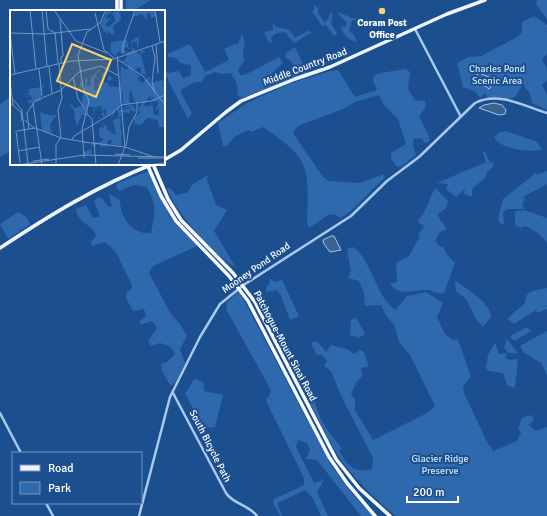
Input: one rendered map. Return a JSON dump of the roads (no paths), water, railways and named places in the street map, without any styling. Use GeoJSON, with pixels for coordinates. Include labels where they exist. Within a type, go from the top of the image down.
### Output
{"type":"FeatureCollection","features":[{"type":"Feature","properties":{"kind":"highway"},"geometry":{"type":"LineString","coordinates":[[121,0],[122,10]]}},
{"type":"Feature","properties":{"kind":"highway","name":"Patchogue-Mount Sinai Road"},"geometry":{"type":"LineString","coordinates":[[148,165],[161,196],[176,221],[239,288],[258,317],[329,457],[347,483],[375,516]]}},
{"type":"Feature","properties":{"kind":"highway","name":"Patchogue-Mount Sinai Road"},"geometry":{"type":"LineString","coordinates":[[153,165],[168,199],[181,220],[243,285],[261,313],[336,459],[359,488],[390,516]]}},
{"type":"Feature","properties":{"kind":"main road","name":"Middle Country Road"},"geometry":{"type":"LineString","coordinates":[[165,159],[181,150],[226,112],[241,102],[295,78],[326,69],[458,9],[485,0]]}},
{"type":"Feature","properties":{"kind":"main road"},"geometry":{"type":"LineString","coordinates":[[0,248],[78,198],[117,178],[148,165]]}},
{"type":"Feature","properties":{"kind":"street"},"geometry":{"type":"LineString","coordinates":[[415,29],[461,116]]}},
{"type":"Feature","properties":{"kind":"street","name":"Mooney Pond Road"},"geometry":{"type":"LineString","coordinates":[[139,516],[172,393],[213,314],[224,300],[243,285],[309,241],[351,216],[387,181],[419,157],[461,116],[481,100],[493,98],[506,100],[547,113]]}},
{"type":"Feature","properties":{"kind":"street","name":"South Bicycle Path"},"geometry":{"type":"LineString","coordinates":[[172,393],[226,493],[230,498],[253,511],[257,516]]}},
{"type":"Feature","properties":{"kind":"street"},"geometry":{"type":"LineString","coordinates":[[0,413],[20,452]]}},
{"type":"Feature","properties":{"kind":"street"},"geometry":{"type":"LineString","coordinates":[[47,504],[53,516]]}},
{"type":"Feature","properties":{"kind":"place","name":"Coram Post Office"},"geometry":{"type":"Point","coordinates":[382,11]}},
{"type":"Feature","properties":{"kind":"park label","name":"Charles Pond Scenic Area"},"geometry":{"type":"Point","coordinates":[497,74]}},
{"type":"Feature","properties":{"kind":"park label","name":"Glacier Ridge Preserve"},"geometry":{"type":"Point","coordinates":[440,464]}}]}
